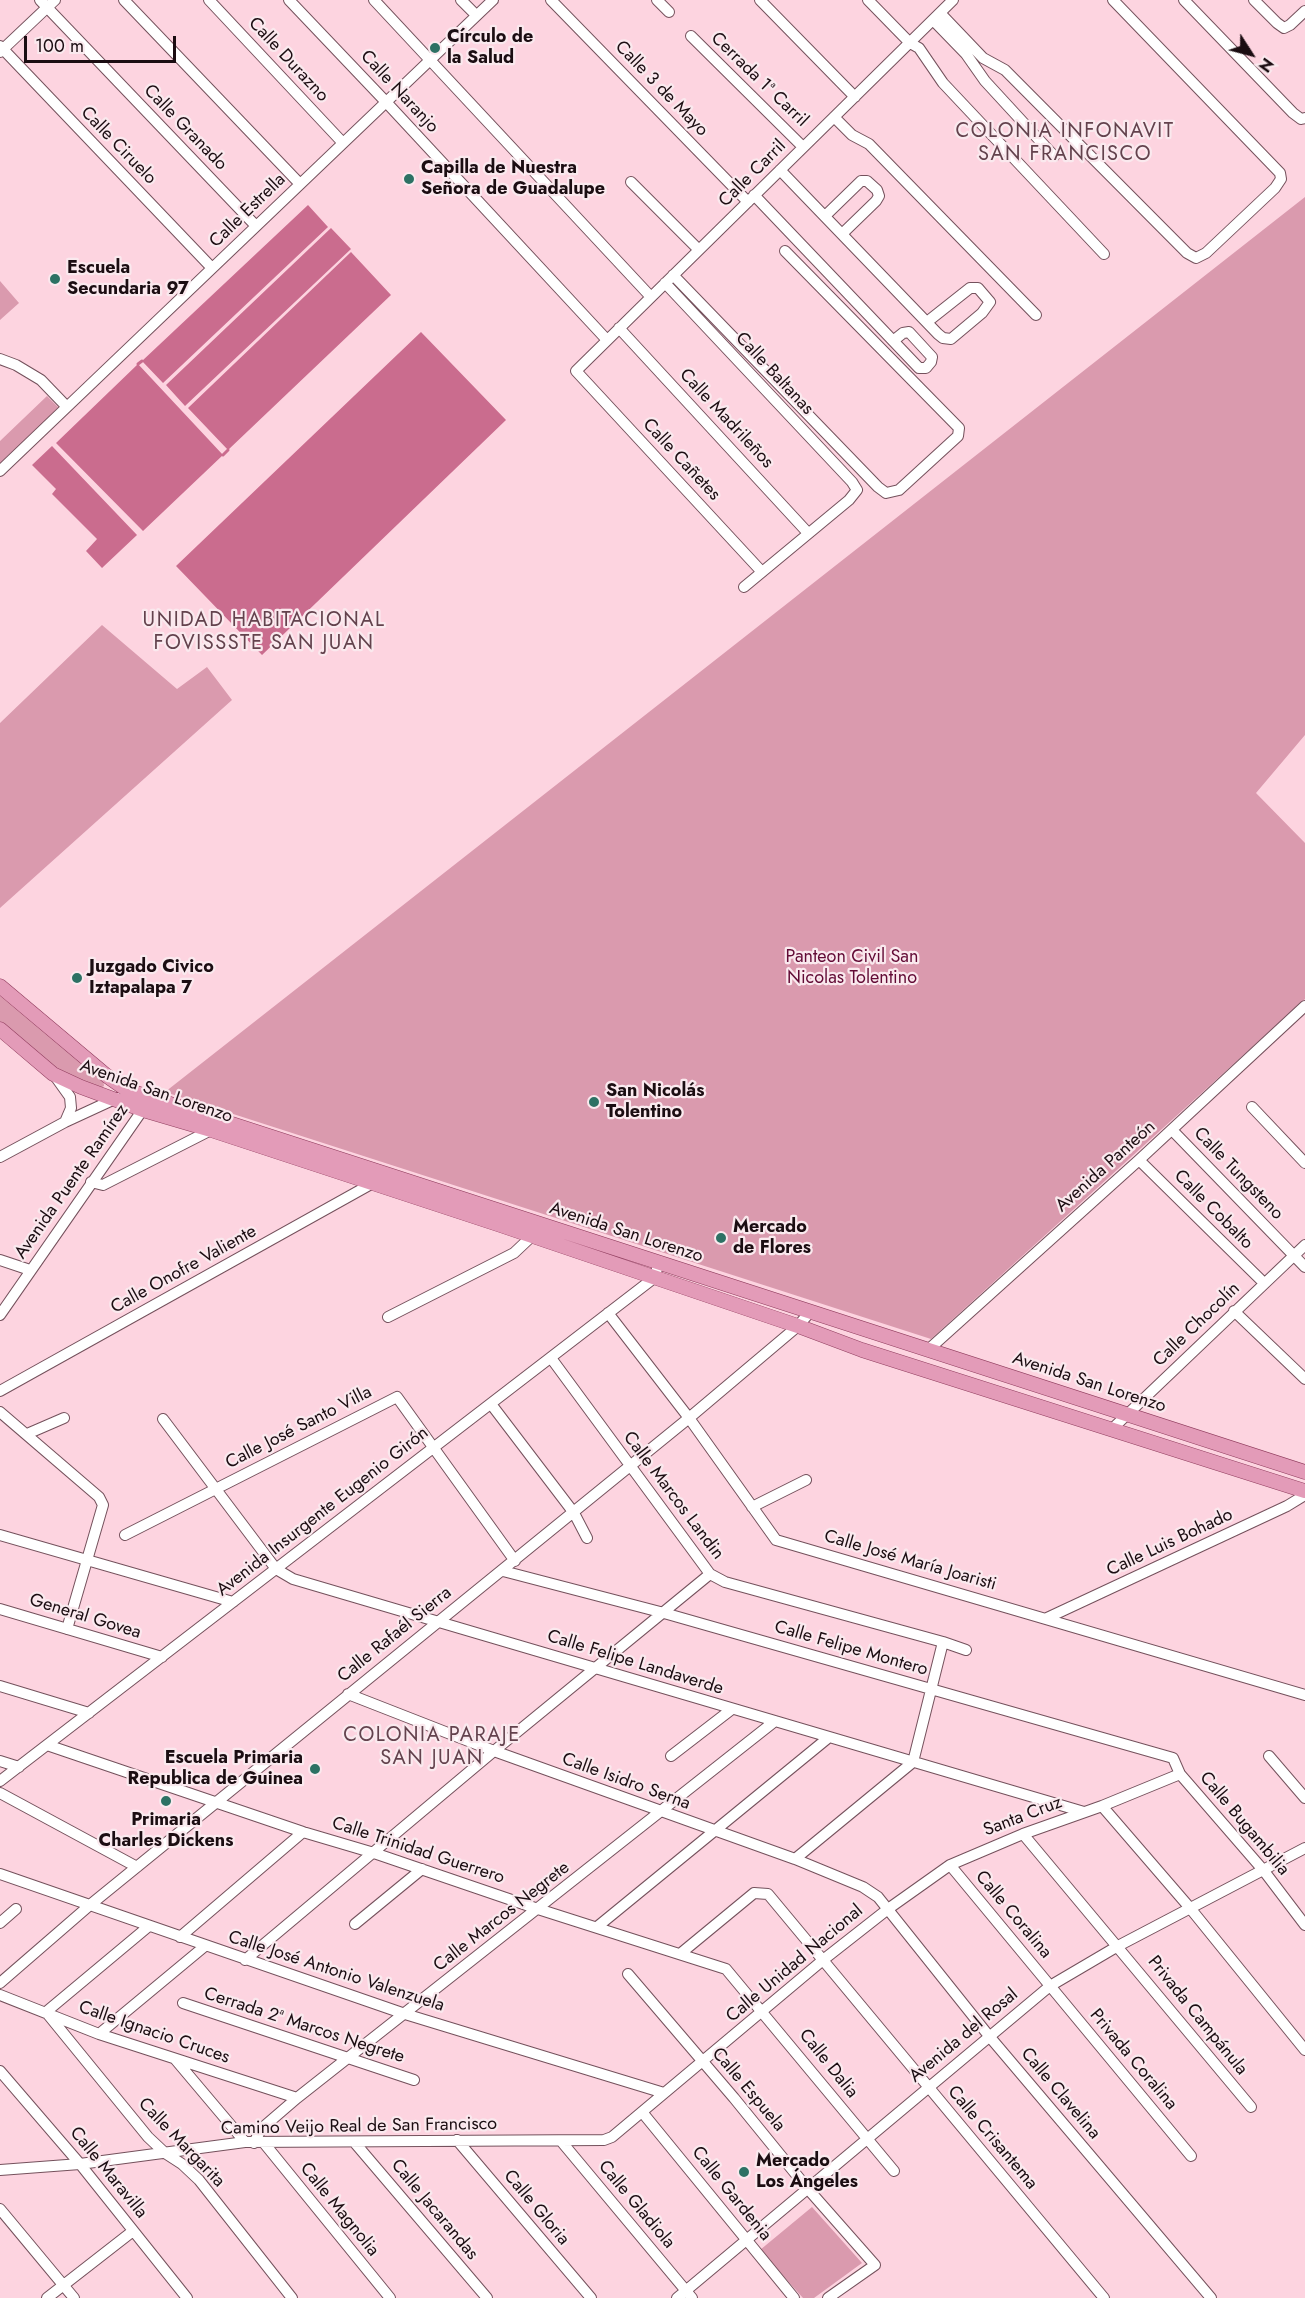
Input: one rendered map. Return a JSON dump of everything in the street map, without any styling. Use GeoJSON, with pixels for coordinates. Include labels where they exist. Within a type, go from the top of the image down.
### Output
{"type":"FeatureCollection","features":[{"type":"Feature","properties":{"kind":"main road","name":"Avenida San Lorenzo"},"geometry":{"type":"LineString","coordinates":[[0,986],[107,1076],[127,1090],[213,1124],[375,1177],[659,1263],[1305,1472]]}},
{"type":"Feature","properties":{"kind":"main road","name":"Avenida San Lorenzo"},"geometry":{"type":"LineString","coordinates":[[0,1029],[53,1074],[81,1087],[143,1110],[213,1124]]}},
{"type":"Feature","properties":{"kind":"main road","name":"Avenida San Lorenzo"},"geometry":{"type":"LineString","coordinates":[[375,1177],[532,1236],[862,1350],[1305,1493]]}},
{"type":"Feature","properties":{"kind":"street"},"geometry":{"type":"LineString","coordinates":[[124,0],[300,184]]}},
{"type":"Feature","properties":{"kind":"street","name":"Calle Durazno"},"geometry":{"type":"LineString","coordinates":[[209,0],[343,143]]}},
{"type":"Feature","properties":{"kind":"street","name":"Calle Naranjo"},"geometry":{"type":"LineString","coordinates":[[289,0],[607,340]]}},
{"type":"Feature","properties":{"kind":"street"},"geometry":{"type":"LineString","coordinates":[[374,0],[651,297]]}},
{"type":"Feature","properties":{"kind":"street"},"geometry":{"type":"LineString","coordinates":[[461,0],[476,15]]}},
{"type":"Feature","properties":{"kind":"street","name":"Calle Estrella"},"geometry":{"type":"LineString","coordinates":[[0,471],[493,0]]}},
{"type":"Feature","properties":{"kind":"street","name":"Calle 3 de Mayo"},"geometry":{"type":"LineString","coordinates":[[551,0],[893,341]]}},
{"type":"Feature","properties":{"kind":"street"},"geometry":{"type":"LineString","coordinates":[[657,0],[669,12]]}},
{"type":"Feature","properties":{"kind":"street"},"geometry":{"type":"LineString","coordinates":[[760,0],[855,97]]}},
{"type":"Feature","properties":{"kind":"street"},"geometry":{"type":"LineString","coordinates":[[868,0],[910,43],[919,48],[944,83],[1104,254]]}},
{"type":"Feature","properties":{"kind":"street"},"geometry":{"type":"LineString","coordinates":[[943,8],[983,58],[1005,70],[1187,253],[1196,258],[1206,253],[1275,188],[1281,179],[1280,173],[1113,0]]}},
{"type":"Feature","properties":{"kind":"street"},"geometry":{"type":"LineString","coordinates":[[1184,0],[1293,113],[1301,119],[1305,118]]}},
{"type":"Feature","properties":{"kind":"street"},"geometry":{"type":"LineString","coordinates":[[1254,0],[1276,23],[1284,28],[1290,26],[1305,11]]}},
{"type":"Feature","properties":{"kind":"street"},"geometry":{"type":"LineString","coordinates":[[1,49],[47,2]]}},
{"type":"Feature","properties":{"kind":"street","name":"Calle Granado"},"geometry":{"type":"LineString","coordinates":[[47,2],[256,226]]}},
{"type":"Feature","properties":{"kind":"street"},"geometry":{"type":"LineString","coordinates":[[943,8],[966,54],[985,81],[1054,156]]}},
{"type":"Feature","properties":{"kind":"street","name":"Calle Carril"},"geometry":{"type":"LineString","coordinates":[[576,371],[943,8]]}},
{"type":"Feature","properties":{"kind":"street","name":"Cerrada 1ª Carril"},"geometry":{"type":"LineString","coordinates":[[691,36],[803,147]]}},
{"type":"Feature","properties":{"kind":"street","name":"Calle Ciruelo"},"geometry":{"type":"LineString","coordinates":[[1,49],[212,268]]}},
{"type":"Feature","properties":{"kind":"street"},"geometry":{"type":"LineString","coordinates":[[834,117],[852,135],[869,144],[1036,315]]}},
{"type":"Feature","properties":{"kind":"street"},"geometry":{"type":"LineString","coordinates":[[780,170],[927,322],[943,338],[951,339],[982,313],[990,302],[978,288],[969,288],[927,322]]}},
{"type":"Feature","properties":{"kind":"street"},"geometry":{"type":"LineString","coordinates":[[825,216],[861,181],[867,181],[877,190],[879,196],[876,201],[842,234]]}},
{"type":"Feature","properties":{"kind":"street"},"geometry":{"type":"LineString","coordinates":[[631,182],[699,250]]}},
{"type":"Feature","properties":{"kind":"street"},"geometry":{"type":"LineString","coordinates":[[669,279],[878,487],[886,493],[899,490],[958,436],[959,428],[785,251]]}},
{"type":"Feature","properties":{"kind":"street","name":"Calle Baltanas"},"geometry":{"type":"LineString","coordinates":[[669,279],[857,490],[849,500],[808,533]]}},
{"type":"Feature","properties":{"kind":"street","name":"Calle Madrileños"},"geometry":{"type":"LineString","coordinates":[[619,328],[808,533]]}},
{"type":"Feature","properties":{"kind":"street"},"geometry":{"type":"LineString","coordinates":[[0,359],[16,365],[41,380],[67,407]]}},
{"type":"Feature","properties":{"kind":"street","name":"Calle Cañetes"},"geometry":{"type":"LineString","coordinates":[[576,371],[762,572]]}},
{"type":"Feature","properties":{"kind":"street"},"geometry":{"type":"LineString","coordinates":[[744,587],[808,533]]}},
{"type":"Feature","properties":{"kind":"street","name":"Avenida Panteón"},"geometry":{"type":"LineString","coordinates":[[928,1350],[1172,1130],[1305,1006]]}},
{"type":"Feature","properties":{"kind":"street"},"geometry":{"type":"LineString","coordinates":[[53,1074],[70,1097],[71,1108],[65,1122]]}},
{"type":"Feature","properties":{"kind":"street"},"geometry":{"type":"LineString","coordinates":[[0,1157],[65,1122],[116,1099],[127,1090]]}},
{"type":"Feature","properties":{"kind":"street","name":"Avenida Puente Ramírez"},"geometry":{"type":"LineString","coordinates":[[0,1315],[150,1098]]}},
{"type":"Feature","properties":{"kind":"street"},"geometry":{"type":"LineString","coordinates":[[1252,1107],[1305,1163]]}},
{"type":"Feature","properties":{"kind":"street"},"geometry":{"type":"LineString","coordinates":[[91,1182],[103,1185],[213,1124]]}},
{"type":"Feature","properties":{"kind":"street","name":"Calle Tungsteno"},"geometry":{"type":"LineString","coordinates":[[1172,1130],[1305,1267]]}},
{"type":"Feature","properties":{"kind":"street","name":"Calle Cobalto"},"geometry":{"type":"LineString","coordinates":[[1139,1160],[1264,1283]]}},
{"type":"Feature","properties":{"kind":"street","name":"Calle Onofre Valiente"},"geometry":{"type":"LineString","coordinates":[[0,1391],[375,1177]]}},
{"type":"Feature","properties":{"kind":"street"},"geometry":{"type":"LineString","coordinates":[[388,1317],[514,1254],[532,1236]]}},
{"type":"Feature","properties":{"kind":"street","name":"Calle Chocolín"},"geometry":{"type":"LineString","coordinates":[[1112,1429],[1305,1245]]}},
{"type":"Feature","properties":{"kind":"street"},"geometry":{"type":"LineString","coordinates":[[0,1260],[30,1270]]}},
{"type":"Feature","properties":{"kind":"street"},"geometry":{"type":"LineString","coordinates":[[654,1278],[659,1263]]}},
{"type":"Feature","properties":{"kind":"street","name":"Avenida Insurgente Eugenio Girón"},"geometry":{"type":"LineString","coordinates":[[0,1781],[654,1278]]}},
{"type":"Feature","properties":{"kind":"street"},"geometry":{"type":"LineString","coordinates":[[1234,1311],[1305,1379]]}},
{"type":"Feature","properties":{"kind":"street","name":"Calle Rafaél Sierra"},"geometry":{"type":"LineString","coordinates":[[0,1983],[90,1905],[689,1418],[798,1326],[810,1312]]}},
{"type":"Feature","properties":{"kind":"street","name":"Calle José María Joaristi"},"geometry":{"type":"LineString","coordinates":[[608,1313],[689,1418],[776,1540],[1305,1695]]}},
{"type":"Feature","properties":{"kind":"street","name":"Calle Marcos Landin"},"geometry":{"type":"LineString","coordinates":[[551,1358],[710,1574],[725,1582],[966,1650]]}},
{"type":"Feature","properties":{"kind":"street","name":"Calle José Santo Villa"},"geometry":{"type":"LineString","coordinates":[[125,1535],[397,1396],[434,1447]]}},
{"type":"Feature","properties":{"kind":"street"},"geometry":{"type":"LineString","coordinates":[[491,1404],[574,1513],[587,1538]]}},
{"type":"Feature","properties":{"kind":"street"},"geometry":{"type":"LineString","coordinates":[[0,1412],[99,1497],[103,1504],[67,1629]]}},
{"type":"Feature","properties":{"kind":"street"},"geometry":{"type":"LineString","coordinates":[[27,1434],[64,1418]]}},
{"type":"Feature","properties":{"kind":"street","name":"Calle Felipe Landaverde"},"geometry":{"type":"LineString","coordinates":[[163,1419],[276,1569],[293,1579],[1084,1812]]}},
{"type":"Feature","properties":{"kind":"street"},"geometry":{"type":"LineString","coordinates":[[1170,1448],[1176,1431]]}},
{"type":"Feature","properties":{"kind":"street"},"geometry":{"type":"LineString","coordinates":[[434,1447],[515,1561]]}},
{"type":"Feature","properties":{"kind":"street"},"geometry":{"type":"LineString","coordinates":[[752,1507],[806,1480]]}},
{"type":"Feature","properties":{"kind":"street","name":"Calle Luis Bohado"},"geometry":{"type":"LineString","coordinates":[[1047,1618],[1287,1506],[1305,1493]]}},
{"type":"Feature","properties":{"kind":"street"},"geometry":{"type":"LineString","coordinates":[[0,1535],[233,1602]]}},
{"type":"Feature","properties":{"kind":"street","name":"Calle Felipe Montero"},"geometry":{"type":"LineString","coordinates":[[503,1570],[664,1613],[1173,1758],[1180,1774]]}},
{"type":"Feature","properties":{"kind":"street"},"geometry":{"type":"LineString","coordinates":[[245,1960],[710,1574]]}},
{"type":"Feature","properties":{"kind":"street","name":"General Govea"},"geometry":{"type":"LineString","coordinates":[[0,1609],[162,1657]]}},
{"type":"Feature","properties":{"kind":"street"},"geometry":{"type":"LineString","coordinates":[[795,1860],[913,1762],[943,1642]]}},
{"type":"Feature","properties":{"kind":"street"},"geometry":{"type":"LineString","coordinates":[[0,1686],[89,1713]]}},
{"type":"Feature","properties":{"kind":"street","name":"Calle Isidro Serna"},"geometry":{"type":"LineString","coordinates":[[348,1694],[494,1751],[795,1860],[863,1887],[878,1897],[888,1908]]}},
{"type":"Feature","properties":{"kind":"street"},"geometry":{"type":"LineString","coordinates":[[670,1756],[732,1709]]}},
{"type":"Feature","properties":{"kind":"street","name":"Calle Marcos Negrete"},"geometry":{"type":"LineString","coordinates":[[254,2143],[261,2129],[297,2098],[775,1721]]}},
{"type":"Feature","properties":{"kind":"street"},"geometry":{"type":"LineString","coordinates":[[597,1927],[828,1738]]}},
{"type":"Feature","properties":{"kind":"street","name":"Calle Trinidad Guerrero"},"geometry":{"type":"LineString","coordinates":[[47,1745],[303,1832],[375,1853],[538,1909],[726,1969],[763,2011]]}},
{"type":"Feature","properties":{"kind":"street"},"geometry":{"type":"LineString","coordinates":[[1269,1756],[1305,1798]]}},
{"type":"Feature","properties":{"kind":"street"},"geometry":{"type":"LineString","coordinates":[[0,1761],[19,1767]]}},
{"type":"Feature","properties":{"kind":"street","name":"Santa Cruz"},"geometry":{"type":"LineString","coordinates":[[888,1908],[950,1865],[1023,1834],[1102,1806],[1180,1774]]}},
{"type":"Feature","properties":{"kind":"street","name":"Calle Bugambilia"},"geometry":{"type":"LineString","coordinates":[[1180,1774],[1263,1871],[1305,1925]]}},
{"type":"Feature","properties":{"kind":"street"},"geometry":{"type":"LineString","coordinates":[[0,1793],[137,1867]]}},
{"type":"Feature","properties":{"kind":"street"},"geometry":{"type":"LineString","coordinates":[[1102,1806],[1190,1908],[1305,2050]]}},
{"type":"Feature","properties":{"kind":"street"},"geometry":{"type":"LineString","coordinates":[[180,1937],[303,1832]]}},
{"type":"Feature","properties":{"kind":"street","name":"Privada Campánula"},"geometry":{"type":"LineString","coordinates":[[1023,1834],[1251,2107]]}},
{"type":"Feature","properties":{"kind":"street","name":"Avenida del Rosal"},"geometry":{"type":"LineString","coordinates":[[685,2296],[747,2239],[1050,1986],[1118,1946],[1305,1848]]}},
{"type":"Feature","properties":{"kind":"street","name":"Calle Coralina"},"geometry":{"type":"LineString","coordinates":[[950,1865],[1050,1986]]}},
{"type":"Feature","properties":{"kind":"street"},"geometry":{"type":"LineString","coordinates":[[355,1924],[422,1869]]}},
{"type":"Feature","properties":{"kind":"street","name":"Calle José Antonio Valenzuela"},"geometry":{"type":"LineString","coordinates":[[0,1874],[405,2014],[664,2093]]}},
{"type":"Feature","properties":{"kind":"street","name":"Calle Crisantema"},"geometry":{"type":"LineString","coordinates":[[680,1954],[754,1893],[768,1894],[1104,2298]]}},
{"type":"Feature","properties":{"kind":"street","name":"Calle Unidad Nacional"},"geometry":{"type":"LineString","coordinates":[[612,2137],[888,1908]]}},
{"type":"Feature","properties":{"kind":"street","name":"Calle Clavelina"},"geometry":{"type":"LineString","coordinates":[[888,1908],[989,2036],[1211,2298]]}},
{"type":"Feature","properties":{"kind":"street"},"geometry":{"type":"LineString","coordinates":[[0,1923],[16,1909]]}},
{"type":"Feature","properties":{"kind":"street"},"geometry":{"type":"LineString","coordinates":[[46,2012],[149,1926]]}},
{"type":"Feature","properties":{"kind":"street"},"geometry":{"type":"LineString","coordinates":[[99,2034],[205,1946]]}},
{"type":"Feature","properties":{"kind":"street","name":"Calle Espuela"},"geometry":{"type":"LineString","coordinates":[[628,1974],[875,2265],[828,2298]]}},
{"type":"Feature","properties":{"kind":"street","name":"Privada Coralina"},"geometry":{"type":"LineString","coordinates":[[1050,1986],[1191,2156]]}},
{"type":"Feature","properties":{"kind":"street","name":"Calle Ignacio Cruces"},"geometry":{"type":"LineString","coordinates":[[0,1995],[99,2034],[297,2098]]}},
{"type":"Feature","properties":{"kind":"street","name":"Cerrada 2ª Marcos Negrete"},"geometry":{"type":"LineString","coordinates":[[183,2003],[414,2080]]}},
{"type":"Feature","properties":{"kind":"street","name":"Calle Dalia"},"geometry":{"type":"LineString","coordinates":[[763,2011],[894,2171]]}},
{"type":"Feature","properties":{"kind":"street","name":"Calle Margarita"},"geometry":{"type":"LineString","coordinates":[[46,2012],[148,2137],[165,2153],[183,2164],[199,2180],[292,2298]]}},
{"type":"Feature","properties":{"kind":"street","name":"Calle Magnolia"},"geometry":{"type":"LineString","coordinates":[[175,2059],[254,2143],[390,2298]]}},
{"type":"Feature","properties":{"kind":"street","name":"Calle Maravilla"},"geometry":{"type":"LineString","coordinates":[[0,2071],[80,2164],[188,2298]]}},
{"type":"Feature","properties":{"kind":"street","name":"Calle Gardenia"},"geometry":{"type":"LineString","coordinates":[[642,2112],[794,2298]]}},
{"type":"Feature","properties":{"kind":"street","name":"Camino Veijo Real de San Francisco"},"geometry":{"type":"LineString","coordinates":[[0,2170],[80,2164],[254,2143],[561,2141],[604,2140],[612,2137]]}},
{"type":"Feature","properties":{"kind":"street","name":"Calle Gloria"},"geometry":{"type":"LineString","coordinates":[[457,2140],[591,2298]]}},
{"type":"Feature","properties":{"kind":"street","name":"Calle Gladiola"},"geometry":{"type":"LineString","coordinates":[[561,2141],[685,2296]]}},
{"type":"Feature","properties":{"kind":"street","name":"Calle Jacarandas"},"geometry":{"type":"LineString","coordinates":[[355,2143],[487,2298]]}},
{"type":"Feature","properties":{"kind":"street"},"geometry":{"type":"LineString","coordinates":[[0,2209],[74,2298]]}},
{"type":"Feature","properties":{"kind":"street"},"geometry":{"type":"LineString","coordinates":[[47,2298],[133,2231]]}},
{"type":"Feature","properties":{"kind":"green space","name":"Panteon Civil San Nicolas Tolentino"},"geometry":{"type":"Polygon","coordinates":[[[1305,197],[1305,735],[1256,793],[1305,843],[1305,999],[931,1339],[165,1092],[1305,197]]]}},
{"type":"Feature","properties":{"kind":"green space"},"geometry":{"type":"Polygon","coordinates":[[[0,281],[19,303],[0,320],[0,281]]]}},
{"type":"Feature","properties":{"kind":"green space"},"geometry":{"type":"Polygon","coordinates":[[[47,396],[61,410],[0,467],[0,441],[47,396]]]}},
{"type":"Feature","properties":{"kind":"green space"},"geometry":{"type":"Polygon","coordinates":[[[102,625],[177,689],[207,667],[232,700],[0,908],[0,723],[102,625]]]}},
{"type":"Feature","properties":{"kind":"green space"},"geometry":{"type":"Polygon","coordinates":[[[0,993],[103,1077],[104,1086],[94,1092],[77,1086],[0,1026],[0,993]]]}},
{"type":"Feature","properties":{"kind":"green space"},"geometry":{"type":"Polygon","coordinates":[[[812,2207],[862,2263],[814,2298],[803,2298],[760,2250],[812,2207]]]}},
{"type":"Feature","properties":{"kind":"shaded area"},"geometry":{"type":"Polygon","coordinates":[[[308,205],[328,227],[163,383],[142,361],[308,205]]]}},
{"type":"Feature","properties":{"kind":"shaded area"},"geometry":{"type":"Polygon","coordinates":[[[331,228],[351,249],[185,406],[166,385],[331,228]]]}},
{"type":"Feature","properties":{"kind":"shaded area"},"geometry":{"type":"Polygon","coordinates":[[[351,252],[391,295],[228,450],[188,408],[351,252]]]}},
{"type":"Feature","properties":{"kind":"shaded area"},"geometry":{"type":"Polygon","coordinates":[[[421,332],[506,420],[262,655],[176,566],[421,332]]]}},
{"type":"Feature","properties":{"kind":"shaded area"},"geometry":{"type":"Polygon","coordinates":[[[138,364],[223,455],[143,531],[56,443],[138,364]]]}},
{"type":"Feature","properties":{"kind":"shaded area"},"geometry":{"type":"Polygon","coordinates":[[[52,446],[137,535],[102,568],[86,551],[97,539],[52,494],[56,489],[32,465],[52,446]]]}},
{"type":"Feature","properties":{"kind":"waterway"},"geometry":{"type":"LineString","coordinates":[[138,364],[142,361]]}},
{"type":"Feature","properties":{"kind":"waterway"},"geometry":{"type":"LineString","coordinates":[[223,455],[228,450]]}},
{"type":"Feature","properties":{"kind":"place","name":"Círculo de la Salud"},"geometry":{"type":"Point","coordinates":[435,48]}},
{"type":"Feature","properties":{"kind":"place","name":"Capilla de Nuestra Señora de Guadalupe"},"geometry":{"type":"Point","coordinates":[409,179]}},
{"type":"Feature","properties":{"kind":"place","name":"Escuela Secundaria 97"},"geometry":{"type":"Point","coordinates":[55,279]}},
{"type":"Feature","properties":{"kind":"place","name":"Juzgado Civico Iztapalapa 7"},"geometry":{"type":"Point","coordinates":[77,978]}},
{"type":"Feature","properties":{"kind":"place","name":"San Nicolás Tolentino"},"geometry":{"type":"Point","coordinates":[594,1102]}},
{"type":"Feature","properties":{"kind":"place","name":"Mercado de Flores"},"geometry":{"type":"Point","coordinates":[721,1238]}},
{"type":"Feature","properties":{"kind":"place","name":"Escuela Primaria Republica de Guinea"},"geometry":{"type":"Point","coordinates":[315,1769]}},
{"type":"Feature","properties":{"kind":"place","name":"Primaria Charles Dickens"},"geometry":{"type":"Point","coordinates":[166,1801]}},
{"type":"Feature","properties":{"kind":"place","name":"Mercado Los Ángeles"},"geometry":{"type":"Point","coordinates":[744,2172]}},
{"type":"Feature","properties":{"kind":"district","name":"COLONIA INFONAVIT SAN FRANCISCO"},"geometry":{"type":"Point","coordinates":[1065,144]}},
{"type":"Feature","properties":{"kind":"district","name":"UNIDAD HABITACIONAL FOVISSSTE SAN JUAN"},"geometry":{"type":"Point","coordinates":[264,632]}},
{"type":"Feature","properties":{"kind":"district","name":"COLONIA PARAJE SAN JUAN"},"geometry":{"type":"Point","coordinates":[432,1748]}}]}
